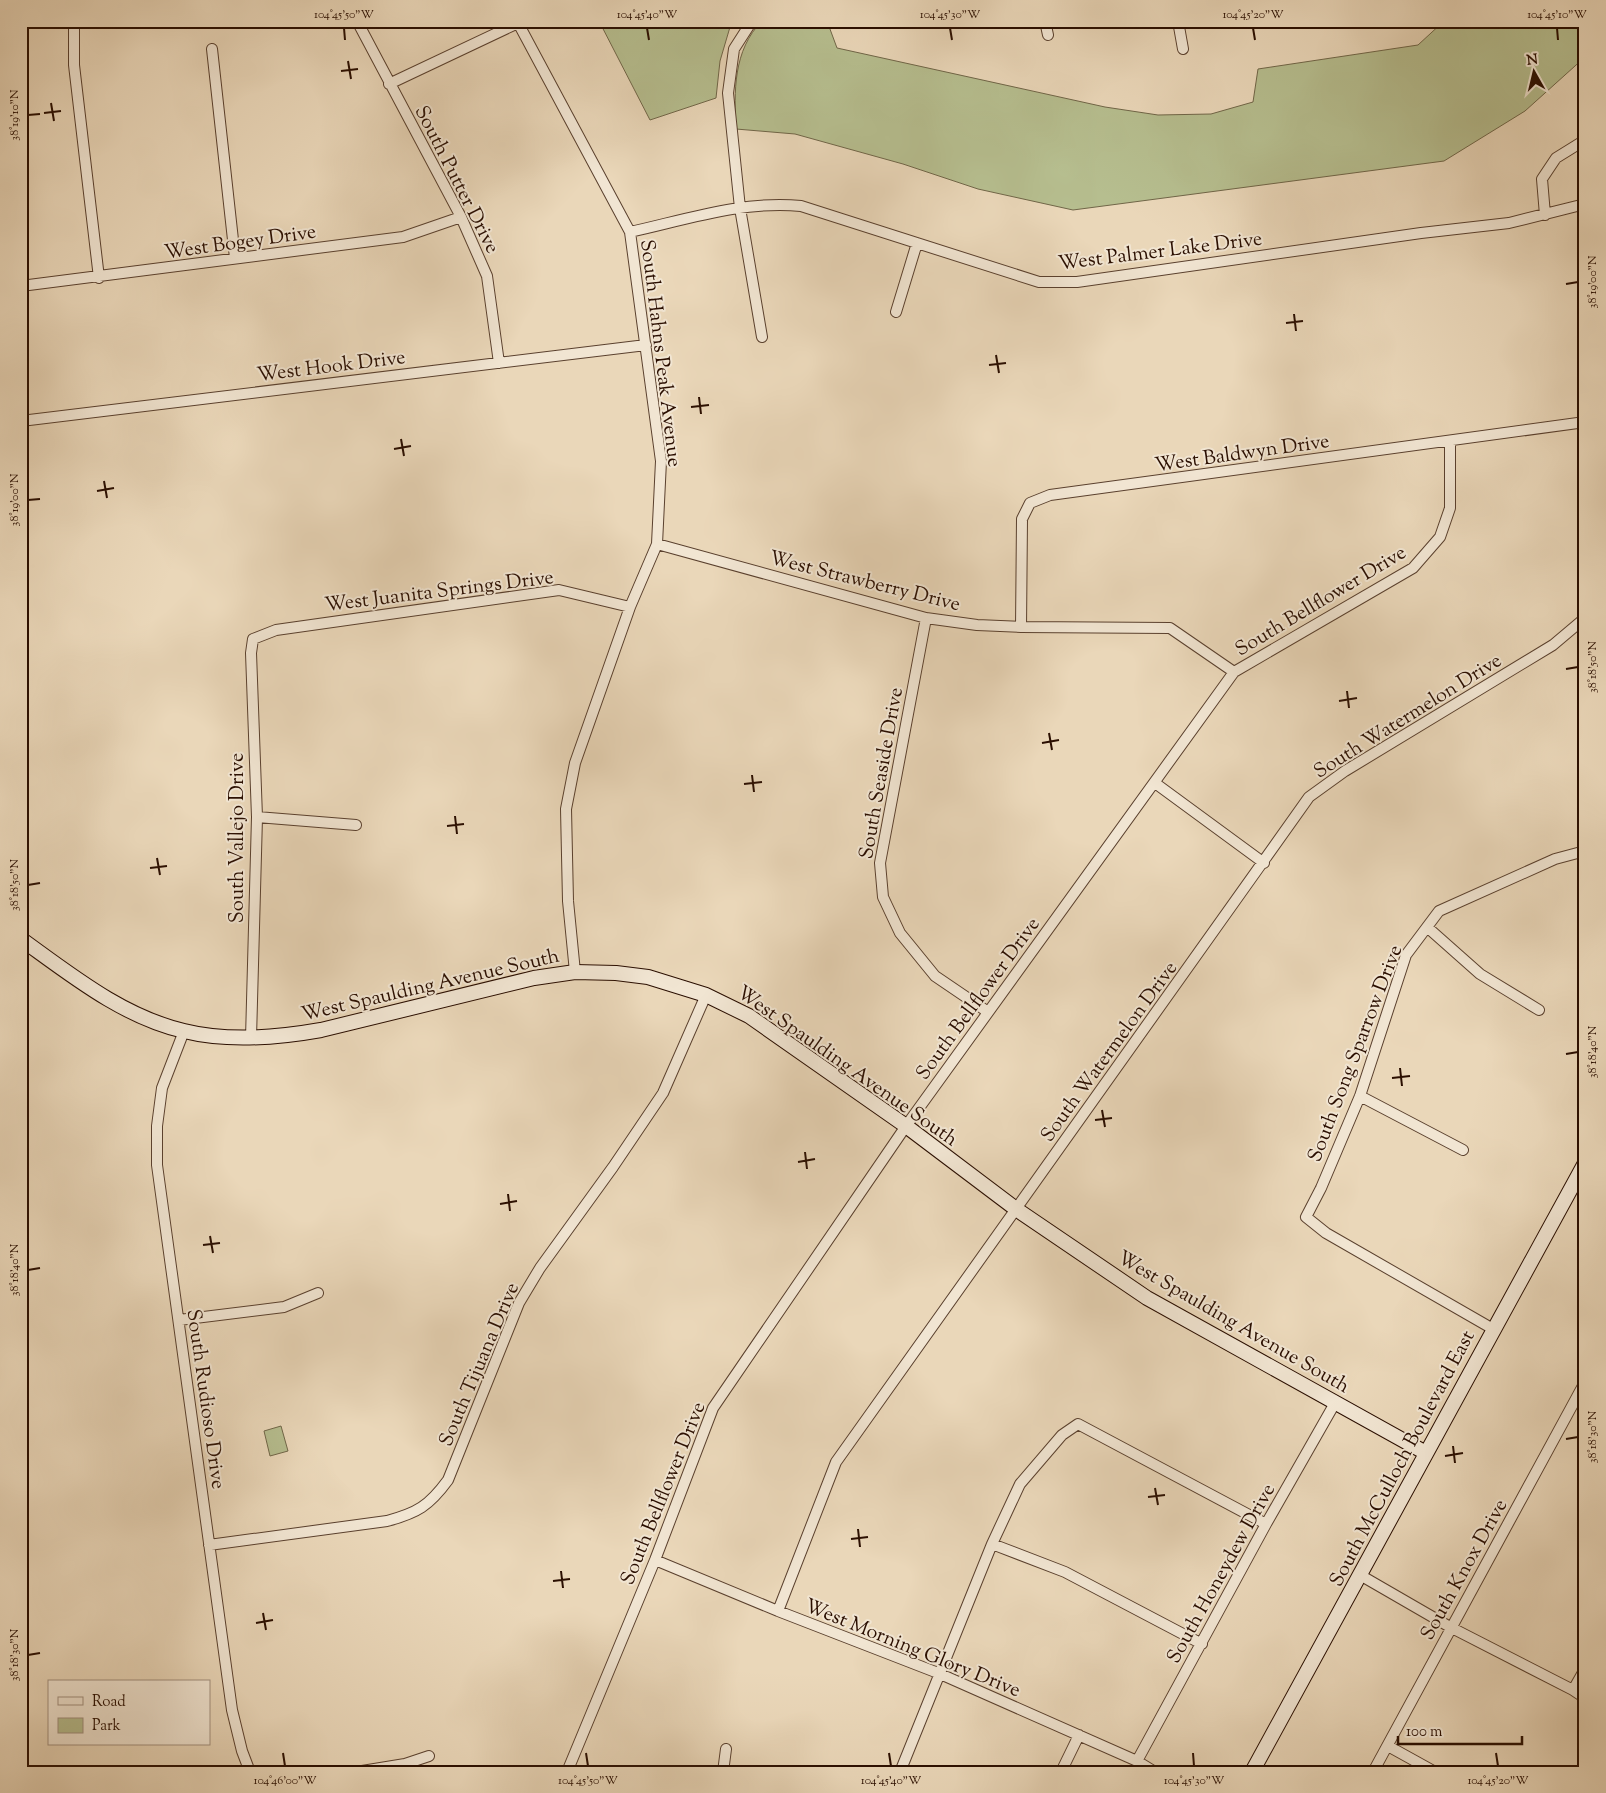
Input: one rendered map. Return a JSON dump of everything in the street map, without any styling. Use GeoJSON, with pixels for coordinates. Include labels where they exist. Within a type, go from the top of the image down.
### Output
{"type":"FeatureCollection","features":[{"type":"Feature","properties":{"kind":"street"},"geometry":{"type":"LineString","coordinates":[[74,21],[74,65],[100,278]]}},
{"type":"Feature","properties":{"kind":"street","name":"South Putter Drive"},"geometry":{"type":"LineString","coordinates":[[357,21],[461,217],[487,276],[499,363]]}},
{"type":"Feature","properties":{"kind":"street"},"geometry":{"type":"LineString","coordinates":[[752,21],[734,49],[728,93],[740,208],[762,337]]}},
{"type":"Feature","properties":{"kind":"street"},"geometry":{"type":"LineString","coordinates":[[1045,21],[1048,35]]}},
{"type":"Feature","properties":{"kind":"street"},"geometry":{"type":"LineString","coordinates":[[1178,21],[1183,49]]}},
{"type":"Feature","properties":{"kind":"street"},"geometry":{"type":"LineString","coordinates":[[389,84],[518,22]]}},
{"type":"Feature","properties":{"kind":"street","name":"South Hahns Peak Avenue"},"geometry":{"type":"LineString","coordinates":[[518,22],[630,232],[661,461],[657,544],[630,607],[575,763],[566,809],[568,901],[574,972]]}},
{"type":"Feature","properties":{"kind":"street"},"geometry":{"type":"LineString","coordinates":[[212,49],[235,258]]}},
{"type":"Feature","properties":{"kind":"street"},"geometry":{"type":"LineString","coordinates":[[1545,215],[1542,179],[1556,158],[1585,140]]}},
{"type":"Feature","properties":{"kind":"street","name":"West Palmer Lake Drive"},"geometry":{"type":"LineString","coordinates":[[630,232],[740,208],[778,204],[801,206],[1039,282],[1077,282],[1421,233],[1510,223],[1585,204]]}},
{"type":"Feature","properties":{"kind":"street","name":"West Bogey Drive"},"geometry":{"type":"LineString","coordinates":[[21,286],[100,278],[235,258],[403,237],[461,217]]}},
{"type":"Feature","properties":{"kind":"street"},"geometry":{"type":"LineString","coordinates":[[896,312],[917,243]]}},
{"type":"Feature","properties":{"kind":"street","name":"West Hook Drive"},"geometry":{"type":"LineString","coordinates":[[21,421],[646,345]]}},
{"type":"Feature","properties":{"kind":"street","name":"West Baldwyn Drive"},"geometry":{"type":"LineString","coordinates":[[1021,627],[1022,520],[1030,503],[1050,495],[1450,442],[1585,422]]}},
{"type":"Feature","properties":{"kind":"street","name":"South Bellflower Drive"},"geometry":{"type":"LineString","coordinates":[[567,1772],[655,1560],[713,1408],[906,1126],[1234,672],[1413,568],[1440,537],[1450,508],[1450,442]]}},
{"type":"Feature","properties":{"kind":"street","name":"West Strawberry Drive"},"geometry":{"type":"LineString","coordinates":[[657,544],[926,618],[977,625],[1021,627],[1170,628],[1234,672]]}},
{"type":"Feature","properties":{"kind":"street","name":"West Juanita Springs Drive"},"geometry":{"type":"LineString","coordinates":[[253,639],[276,630],[559,590],[630,607]]}},
{"type":"Feature","properties":{"kind":"street","name":"South Seaside Drive"},"geometry":{"type":"LineString","coordinates":[[926,618],[880,863],[883,897],[900,933],[935,976],[988,1012]]}},
{"type":"Feature","properties":{"kind":"street","name":"South Watermelon Drive"},"geometry":{"type":"LineString","coordinates":[[778,1611],[836,1462],[1264,863],[1309,797],[1345,771],[1553,644],[1585,618]]}},
{"type":"Feature","properties":{"kind":"street","name":"South Vallejo Drive"},"geometry":{"type":"LineString","coordinates":[[251,1038],[257,817],[250,653],[253,639]]}},
{"type":"Feature","properties":{"kind":"street"},"geometry":{"type":"LineString","coordinates":[[1155,783],[1264,863]]}},
{"type":"Feature","properties":{"kind":"street"},"geometry":{"type":"LineString","coordinates":[[257,817],[356,825]]}},
{"type":"Feature","properties":{"kind":"street","name":"South Song Sparrow Drive"},"geometry":{"type":"LineString","coordinates":[[1493,1329],[1326,1232],[1306,1217],[1321,1188],[1360,1096],[1406,954],[1439,911],[1555,859],[1585,851]]}},
{"type":"Feature","properties":{"kind":"street"},"geometry":{"type":"LineString","coordinates":[[1427,927],[1480,974],[1538,1010]]}},
{"type":"Feature","properties":{"kind":"street","name":"West Spaulding Avenue South"},"geometry":{"type":"LineString","coordinates":[[21,939],[103,996],[136,1014],[184,1031],[251,1038],[285,1036],[321,1030],[534,978],[574,972],[616,973],[648,978],[706,995],[749,1016],[906,1126],[1016,1209],[1147,1298],[1426,1453]]}},
{"type":"Feature","properties":{"kind":"street","name":"South Tijuana Drive"},"geometry":{"type":"LineString","coordinates":[[209,1544],[386,1521],[412,1514],[427,1506],[438,1494],[448,1480],[519,1303],[540,1268],[664,1093],[706,995]]}},
{"type":"Feature","properties":{"kind":"street","name":"South Rudioso Drive"},"geometry":{"type":"LineString","coordinates":[[184,1031],[162,1088],[157,1126],[157,1165],[232,1710],[242,1751],[250,1772]]}},
{"type":"Feature","properties":{"kind":"street"},"geometry":{"type":"LineString","coordinates":[[1360,1096],[1463,1150]]}},
{"type":"Feature","properties":{"kind":"street","name":"South McCulloch Boulevard East"},"geometry":{"type":"LineString","coordinates":[[1252,1772],[1493,1329],[1584,1168]]}},
{"type":"Feature","properties":{"kind":"street"},"geometry":{"type":"LineString","coordinates":[[179,1320],[284,1307],[318,1293]]}},
{"type":"Feature","properties":{"kind":"street","name":"South Knox Drive"},"geometry":{"type":"LineString","coordinates":[[1373,1772],[1450,1627],[1585,1382]]}},
{"type":"Feature","properties":{"kind":"street","name":"South Honeydew Drive"},"geometry":{"type":"LineString","coordinates":[[1137,1761],[1266,1524],[1335,1403]]}},
{"type":"Feature","properties":{"kind":"street"},"geometry":{"type":"LineString","coordinates":[[900,1772],[938,1673],[992,1544],[1020,1484],[1062,1435],[1078,1424],[1266,1524]]}},
{"type":"Feature","properties":{"kind":"street"},"geometry":{"type":"LineString","coordinates":[[992,1544],[1065,1572],[1202,1644]]}},
{"type":"Feature","properties":{"kind":"street","name":"West Morning Glory Drive"},"geometry":{"type":"LineString","coordinates":[[655,1560],[778,1611],[938,1673],[1137,1761],[1155,1772]]}},
{"type":"Feature","properties":{"kind":"street"},"geometry":{"type":"LineString","coordinates":[[1360,1575],[1450,1627],[1585,1698]]}},
{"type":"Feature","properties":{"kind":"street"},"geometry":{"type":"LineString","coordinates":[[1573,1690],[1585,1668]]}},
{"type":"Feature","properties":{"kind":"street"},"geometry":{"type":"LineString","coordinates":[[1061,1772],[1079,1735]]}},
{"type":"Feature","properties":{"kind":"street"},"geometry":{"type":"LineString","coordinates":[[1388,1746],[1435,1772]]}},
{"type":"Feature","properties":{"kind":"street"},"geometry":{"type":"LineString","coordinates":[[723,1772],[726,1749]]}},
{"type":"Feature","properties":{"kind":"street"},"geometry":{"type":"LineString","coordinates":[[356,1772],[405,1764],[429,1756]]}},
{"type":"Feature","properties":{"kind":"green space"},"geometry":{"type":"Polygon","coordinates":[[[599,21],[723,21],[730,27],[720,61],[716,98],[650,120],[599,21]]]}},
{"type":"Feature","properties":{"kind":"green space"},"geometry":{"type":"Polygon","coordinates":[[[762,21],[827,21],[837,48],[1105,107],[1158,115],[1211,114],[1253,102],[1258,69],[1418,45],[1444,21],[1585,21],[1585,57],[1525,111],[1444,161],[1073,210],[978,189],[903,164],[795,134],[736,129],[737,72],[745,45],[752,32],[762,21]]]}},
{"type":"Feature","properties":{"kind":"green space"},"geometry":{"type":"Polygon","coordinates":[[[281,1426],[288,1451],[270,1456],[264,1431],[281,1426]]]}}]}
